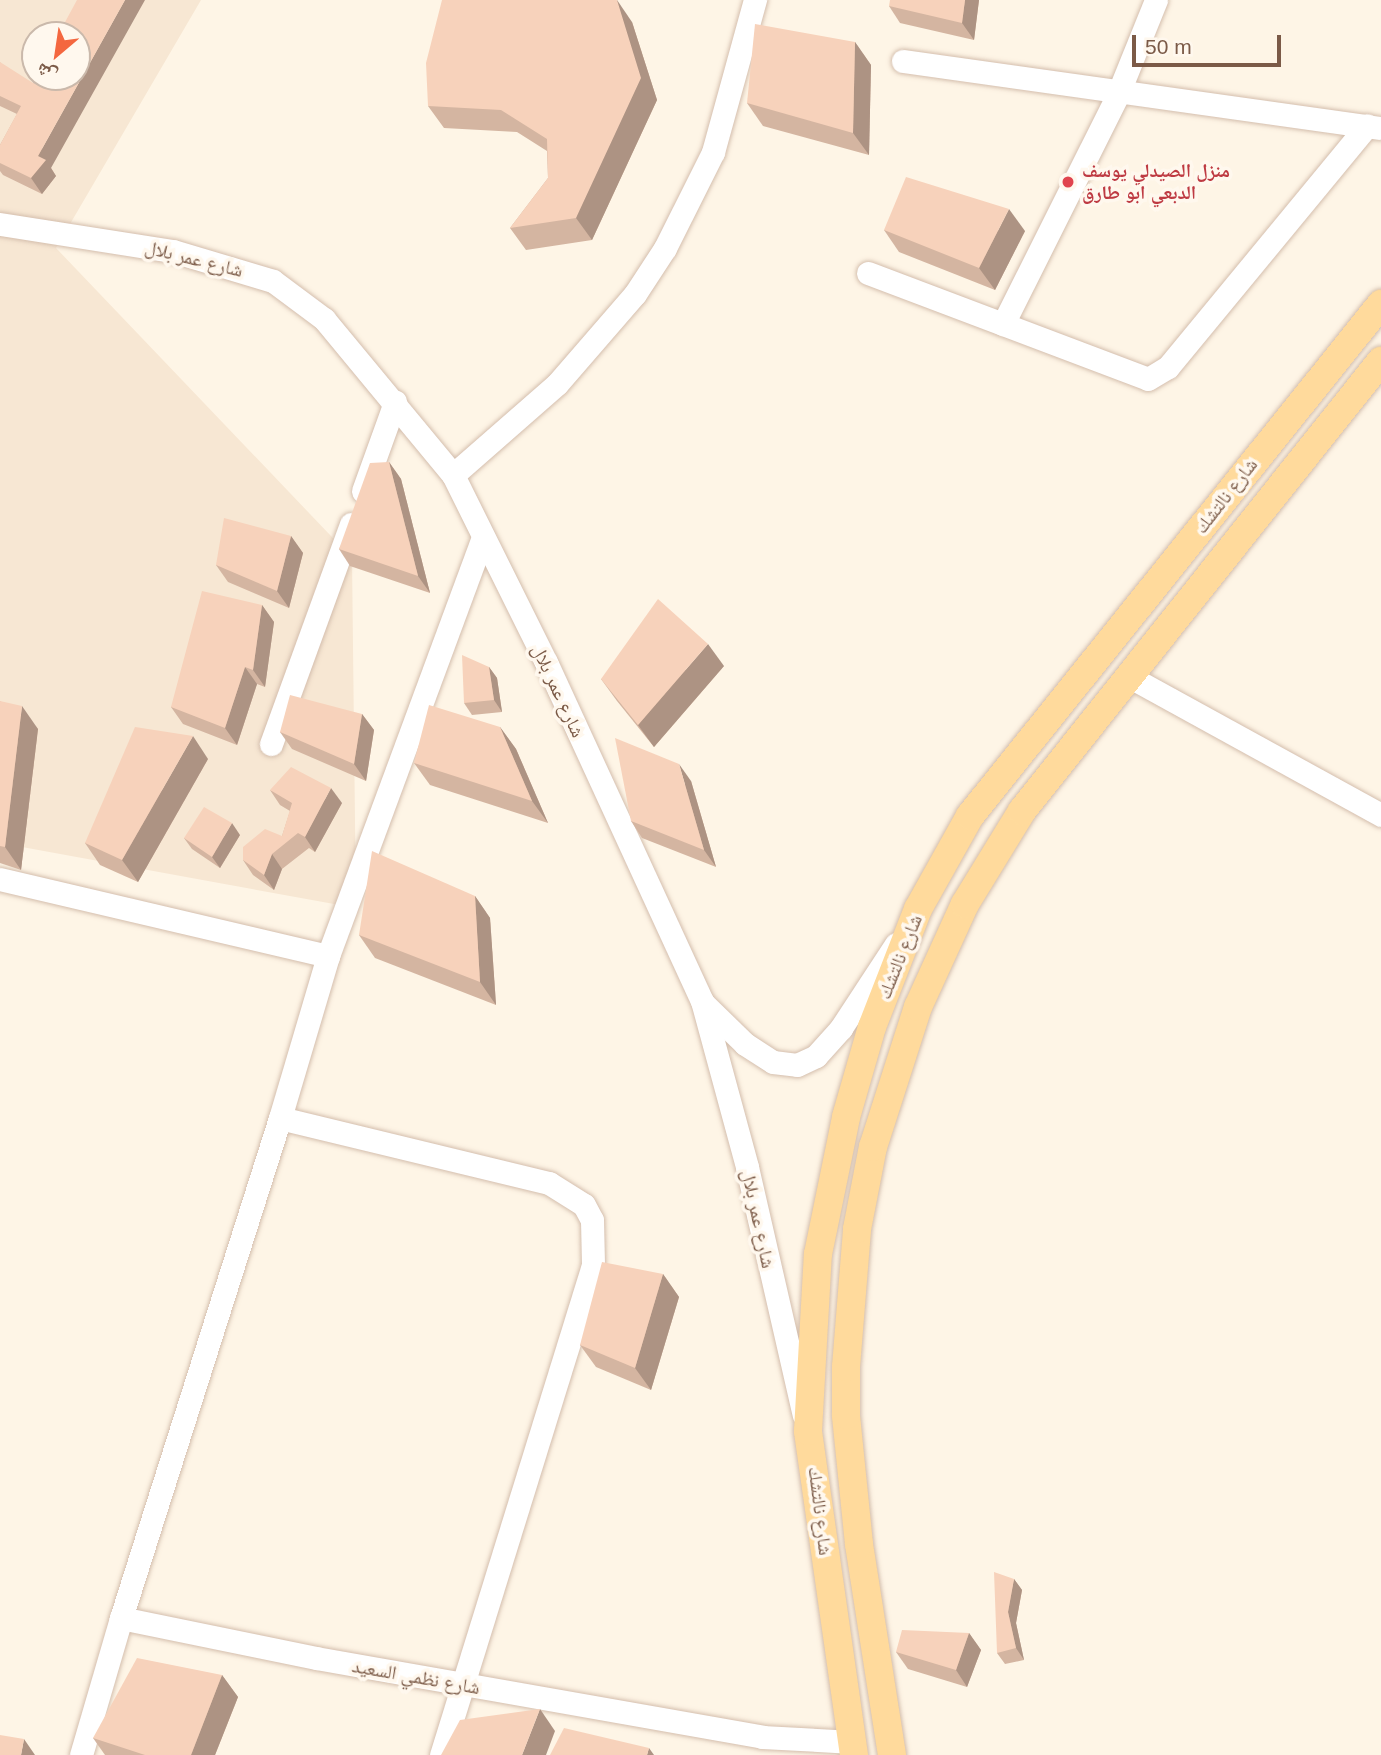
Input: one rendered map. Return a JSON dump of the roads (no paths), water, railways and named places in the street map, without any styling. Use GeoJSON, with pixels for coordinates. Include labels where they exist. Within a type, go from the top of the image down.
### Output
{"type":"FeatureCollection","features":[{"type":"Feature","properties":{"kind":"main road","name":"شارع نالتشك"},"geometry":{"type":"LineString","coordinates":[[854,1749],[808,1431],[818,1255],[830,1188],[872,1027],[918,909],[970,816],[1381,304]]}},
{"type":"Feature","properties":{"kind":"main road","name":"شارع نالتشك"},"geometry":{"type":"LineString","coordinates":[[892,1755],[859,1544],[846,1415],[853,1264],[873,1147],[918,1007],[965,904],[1022,811],[1132,678],[1381,360]]}},
{"type":"Feature","properties":{"kind":"street"},"geometry":{"type":"LineString","coordinates":[[1003,324],[1118,94],[1156,0]]}},
{"type":"Feature","properties":{"kind":"street"},"geometry":{"type":"LineString","coordinates":[[453,475],[557,384],[635,294],[665,248],[713,152],[748,3]]}},
{"type":"Feature","properties":{"kind":"street"},"geometry":{"type":"LineString","coordinates":[[903,61],[1118,94],[1374,127]]}},
{"type":"Feature","properties":{"kind":"street"},"geometry":{"type":"LineString","coordinates":[[868,274],[1003,324],[1128,375],[1157,376],[1374,127]]}},
{"type":"Feature","properties":{"kind":"street","name":"شارع عمر بلال"},"geometry":{"type":"LineString","coordinates":[[0,223],[173,251],[273,281],[324,319],[453,475],[546,662],[702,1001],[747,1167],[808,1431]]}},
{"type":"Feature","properties":{"kind":"street"},"geometry":{"type":"LineString","coordinates":[[271,744],[395,402]]}},
{"type":"Feature","properties":{"kind":"street"},"geometry":{"type":"LineString","coordinates":[[81,1755],[121,1618],[280,1118],[328,956],[483,538]]}},
{"type":"Feature","properties":{"kind":"street"},"geometry":{"type":"LineString","coordinates":[[1132,678],[1381,815]]}},
{"type":"Feature","properties":{"kind":"street"},"geometry":{"type":"LineString","coordinates":[[0,878],[328,956]]}},
{"type":"Feature","properties":{"kind":"street"},"geometry":{"type":"LineString","coordinates":[[702,1001],[745,1044],[773,1062],[797,1065],[816,1056],[841,1028],[918,909]]}},
{"type":"Feature","properties":{"kind":"street"},"geometry":{"type":"LineString","coordinates":[[280,1118],[549,1183],[584,1205],[592,1220],[593,1265],[441,1755]]}},
{"type":"Feature","properties":{"kind":"street","name":"شارع نظمي السعيد"},"geometry":{"type":"LineString","coordinates":[[121,1618],[464,1686],[762,1737],[854,1749]]}},
{"type":"Feature","properties":{"kind":"place","name":"منزل الصيدلي يوسف الدبعي ابو طارق"},"geometry":{"type":"Point","coordinates":[1068,182]}}]}
